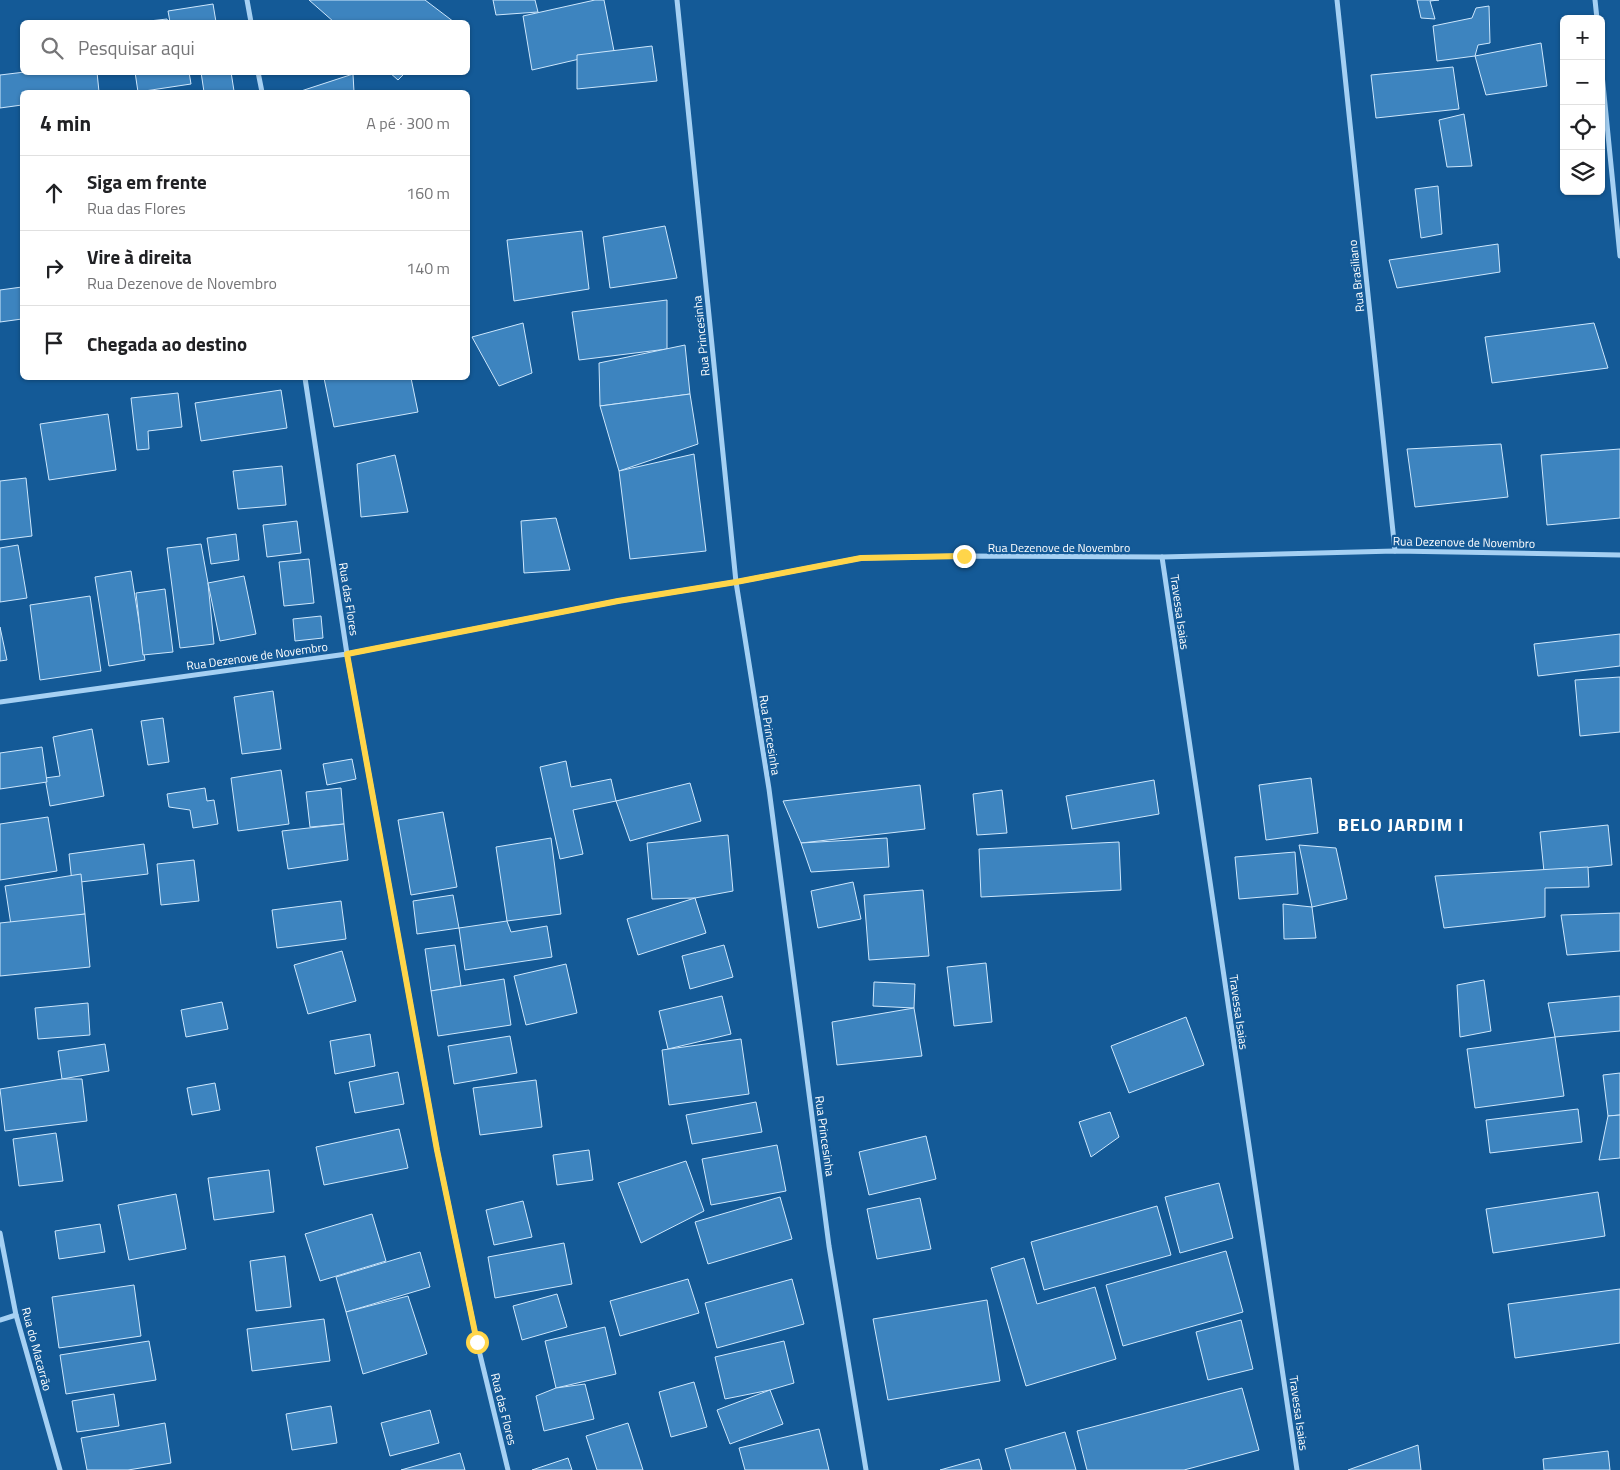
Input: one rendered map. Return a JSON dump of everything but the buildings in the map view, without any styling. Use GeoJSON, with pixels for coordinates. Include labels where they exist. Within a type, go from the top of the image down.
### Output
{"type":"FeatureCollection","features":[{"type":"Feature","properties":{"kind":"street"},"geometry":{"type":"LineString","coordinates":[[248,0],[251,20]]}},
{"type":"Feature","properties":{"kind":"street","name":"Rua Princesinha"},"geometry":{"type":"LineString","coordinates":[[677,0],[736,582],[769,789],[830,1246],[866,1470]]}},
{"type":"Feature","properties":{"kind":"street","name":"Rua Brasiliano"},"geometry":{"type":"LineString","coordinates":[[1337,0],[1395,551]]}},
{"type":"Feature","properties":{"kind":"street"},"geometry":{"type":"LineString","coordinates":[[1595,0],[1597,15]]}},
{"type":"Feature","properties":{"kind":"street"},"geometry":{"type":"LineString","coordinates":[[259,75],[262,90]]}},
{"type":"Feature","properties":{"kind":"street"},"geometry":{"type":"LineString","coordinates":[[1605,104],[1620,256]]}},
{"type":"Feature","properties":{"kind":"street","name":"Rua das Flores"},"geometry":{"type":"LineString","coordinates":[[305,380],[347,654],[437,1150],[477,1342],[508,1470]]}},
{"type":"Feature","properties":{"kind":"street","name":"Rua Dezenove de Novembro"},"geometry":{"type":"LineString","coordinates":[[0,702],[347,654],[618,601],[736,582],[861,558],[964,556],[1162,558],[1395,551],[1620,555]]}},
{"type":"Feature","properties":{"kind":"street","name":"Travessa Isaias"},"geometry":{"type":"LineString","coordinates":[[1162,558],[1297,1470]]}},
{"type":"Feature","properties":{"kind":"street","name":"Rua do Macarrão"},"geometry":{"type":"LineString","coordinates":[[0,1233],[16,1315],[60,1470]]}},
{"type":"Feature","properties":{"kind":"street"},"geometry":{"type":"LineString","coordinates":[[0,1320],[16,1315]]}},
{"type":"Feature","properties":{"kind":"district","name":"BELO JARDIM I"},"geometry":{"type":"Point","coordinates":[1401,824]}},
{"type":"Feature","properties":{"kind":"route"},"geometry":{"type":"LineString","coordinates":[[477,1342],[437,1150],[347,654],[618,601],[736,582],[861,558],[964,556]]}}]}
